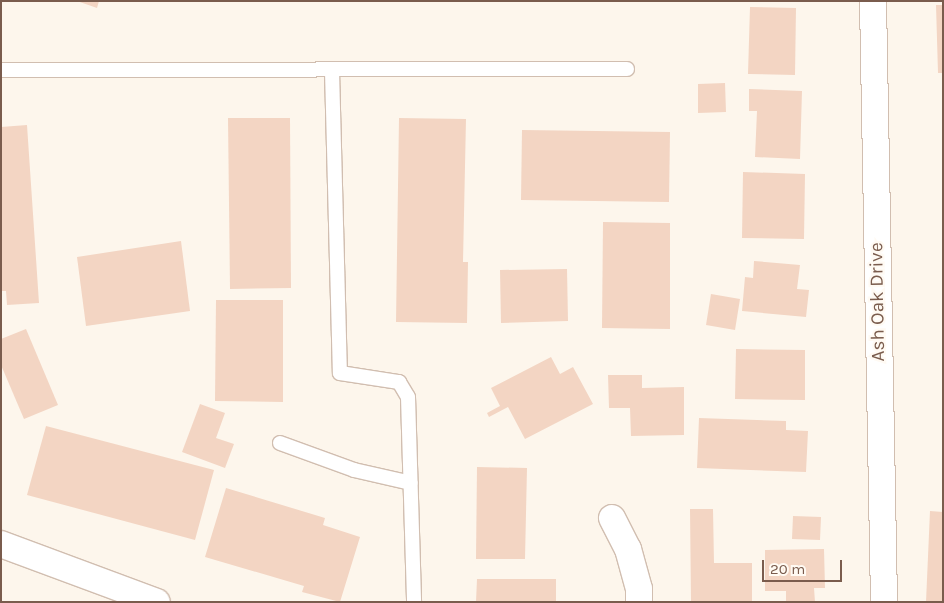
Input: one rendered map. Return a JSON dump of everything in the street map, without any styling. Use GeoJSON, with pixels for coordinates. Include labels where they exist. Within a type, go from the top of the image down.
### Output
{"type":"FeatureCollection","features":[{"type":"Feature","properties":{"kind":"street","name":"Ash Oak Drive"},"geometry":{"type":"LineString","coordinates":[[873,1],[884,602]]}},
{"type":"Feature","properties":{"kind":"street"},"geometry":{"type":"LineString","coordinates":[[612,518],[628,549],[639,589],[639,602]]}},
{"type":"Feature","properties":{"kind":"street"},"geometry":{"type":"LineString","coordinates":[[1,544],[158,602]]}},
{"type":"Feature","properties":{"kind":"lane"},"geometry":{"type":"LineString","coordinates":[[1,70],[332,71],[627,69]]}},
{"type":"Feature","properties":{"kind":"lane"},"geometry":{"type":"LineString","coordinates":[[332,71],[340,373],[399,382],[408,397],[414,602]]}},
{"type":"Feature","properties":{"kind":"lane"},"geometry":{"type":"LineString","coordinates":[[280,443],[354,470],[411,483]]}},
{"type":"Feature","properties":{"kind":"building"},"geometry":{"type":"Polygon","coordinates":[[[77,1],[99,1],[97,8],[77,1]]]}},
{"type":"Feature","properties":{"kind":"building"},"geometry":{"type":"Polygon","coordinates":[[[936,5],[943,5],[943,73],[938,73],[936,5]]]}},
{"type":"Feature","properties":{"kind":"building"},"geometry":{"type":"Polygon","coordinates":[[[750,7],[796,8],[795,75],[748,74],[750,7]]]}},
{"type":"Feature","properties":{"kind":"building"},"geometry":{"type":"Polygon","coordinates":[[[725,83],[726,112],[698,113],[698,84],[725,83]]]}},
{"type":"Feature","properties":{"kind":"building"},"geometry":{"type":"Polygon","coordinates":[[[749,89],[802,91],[800,159],[755,157],[757,111],[749,111],[749,89]]]}},
{"type":"Feature","properties":{"kind":"building"},"geometry":{"type":"Polygon","coordinates":[[[228,118],[290,118],[291,288],[230,289],[228,118]]]}},
{"type":"Feature","properties":{"kind":"building"},"geometry":{"type":"Polygon","coordinates":[[[399,118],[466,119],[463,262],[468,262],[467,323],[396,322],[399,118]]]}},
{"type":"Feature","properties":{"kind":"building"},"geometry":{"type":"Polygon","coordinates":[[[27,125],[39,303],[7,305],[6,291],[1,291],[1,127],[27,125]]]}},
{"type":"Feature","properties":{"kind":"building"},"geometry":{"type":"Polygon","coordinates":[[[522,130],[670,132],[669,202],[521,200],[522,130]]]}},
{"type":"Feature","properties":{"kind":"building"},"geometry":{"type":"Polygon","coordinates":[[[743,172],[805,174],[804,239],[742,238],[743,172]]]}},
{"type":"Feature","properties":{"kind":"building"},"geometry":{"type":"Polygon","coordinates":[[[603,222],[670,223],[670,329],[602,328],[603,222]]]}},
{"type":"Feature","properties":{"kind":"building"},"geometry":{"type":"Polygon","coordinates":[[[181,241],[190,311],[86,326],[77,257],[181,241]]]}},
{"type":"Feature","properties":{"kind":"building"},"geometry":{"type":"Polygon","coordinates":[[[754,261],[800,265],[797,289],[809,290],[806,317],[742,311],[745,277],[753,278],[754,261]]]}},
{"type":"Feature","properties":{"kind":"building"},"geometry":{"type":"Polygon","coordinates":[[[567,269],[568,321],[501,323],[500,270],[567,269]]]}},
{"type":"Feature","properties":{"kind":"building"},"geometry":{"type":"Polygon","coordinates":[[[711,294],[740,299],[735,330],[706,325],[711,294]]]}},
{"type":"Feature","properties":{"kind":"building"},"geometry":{"type":"Polygon","coordinates":[[[216,300],[283,300],[283,402],[215,401],[216,300]]]}},
{"type":"Feature","properties":{"kind":"building"},"geometry":{"type":"Polygon","coordinates":[[[26,329],[58,405],[24,419],[1,365],[1,339],[26,329]]]}},
{"type":"Feature","properties":{"kind":"building"},"geometry":{"type":"Polygon","coordinates":[[[736,349],[805,350],[805,400],[735,399],[736,349]]]}},
{"type":"Feature","properties":{"kind":"building"},"geometry":{"type":"Polygon","coordinates":[[[551,357],[560,374],[573,367],[593,404],[525,439],[508,407],[489,417],[487,413],[500,406],[491,388],[551,357]]]}},
{"type":"Feature","properties":{"kind":"building"},"geometry":{"type":"Polygon","coordinates":[[[608,375],[642,375],[642,388],[684,387],[684,435],[631,436],[630,408],[609,408],[608,375]]]}},
{"type":"Feature","properties":{"kind":"building"},"geometry":{"type":"Polygon","coordinates":[[[200,404],[225,413],[216,438],[234,444],[225,468],[182,452],[200,404]]]}},
{"type":"Feature","properties":{"kind":"building"},"geometry":{"type":"Polygon","coordinates":[[[699,418],[786,421],[786,430],[808,431],[806,472],[697,468],[699,418]]]}},
{"type":"Feature","properties":{"kind":"building"},"geometry":{"type":"Polygon","coordinates":[[[46,426],[214,470],[195,540],[27,495],[46,426]]]}},
{"type":"Feature","properties":{"kind":"building"},"geometry":{"type":"Polygon","coordinates":[[[477,467],[527,468],[525,559],[476,559],[477,467]]]}},
{"type":"Feature","properties":{"kind":"building"},"geometry":{"type":"Polygon","coordinates":[[[226,488],[325,518],[323,525],[360,537],[340,602],[302,592],[304,586],[205,557],[226,488]]]}},
{"type":"Feature","properties":{"kind":"building"},"geometry":{"type":"Polygon","coordinates":[[[690,509],[713,509],[714,563],[752,563],[752,602],[691,602],[690,509]]]}},
{"type":"Feature","properties":{"kind":"building"},"geometry":{"type":"Polygon","coordinates":[[[930,511],[943,512],[943,602],[926,602],[930,511]]]}},
{"type":"Feature","properties":{"kind":"building"},"geometry":{"type":"Polygon","coordinates":[[[793,516],[821,517],[820,540],[792,539],[793,516]]]}},
{"type":"Feature","properties":{"kind":"building"},"geometry":{"type":"Polygon","coordinates":[[[824,549],[825,588],[814,588],[815,602],[786,602],[786,591],[765,591],[765,550],[824,549]]]}},
{"type":"Feature","properties":{"kind":"building"},"geometry":{"type":"Polygon","coordinates":[[[477,579],[556,579],[556,602],[476,602],[477,579]]]}}]}
